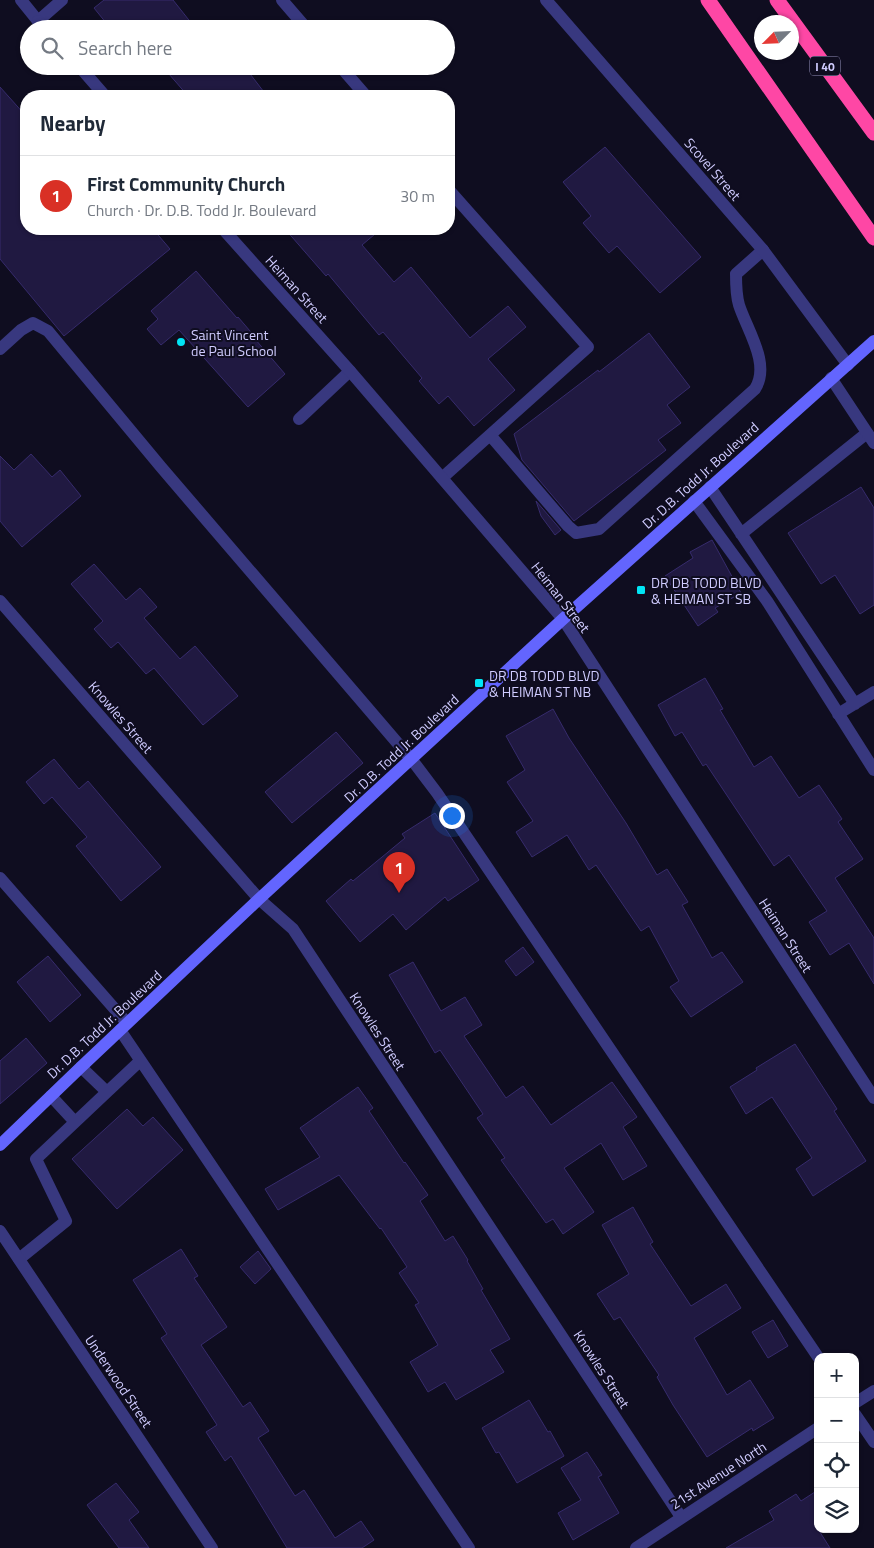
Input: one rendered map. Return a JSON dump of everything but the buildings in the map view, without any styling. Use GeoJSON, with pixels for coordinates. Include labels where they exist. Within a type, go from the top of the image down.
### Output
{"type":"FeatureCollection","features":[{"type":"Feature","properties":{"kind":"highway"},"geometry":{"type":"LineString","coordinates":[[708,0],[874,238]]}},
{"type":"Feature","properties":{"kind":"highway","name":"I 40"},"geometry":{"type":"LineString","coordinates":[[777,0],[874,133]]}},
{"type":"Feature","properties":{"kind":"main road","name":"Dr. D.B. Todd Jr. Boulevard"},"geometry":{"type":"LineString","coordinates":[[0,1145],[259,899],[563,619],[873,342]]}},
{"type":"Feature","properties":{"kind":"street"},"geometry":{"type":"LineString","coordinates":[[21,0],[38,20]]}},
{"type":"Feature","properties":{"kind":"street"},"geometry":{"type":"LineString","coordinates":[[46,20],[62,0]]}},
{"type":"Feature","properties":{"kind":"street"},"geometry":{"type":"LineString","coordinates":[[282,0],[299,20]]}},
{"type":"Feature","properties":{"kind":"street","name":"Scovel Street"},"geometry":{"type":"LineString","coordinates":[[546,0],[763,250],[848,365]]}},
{"type":"Feature","properties":{"kind":"street"},"geometry":{"type":"LineString","coordinates":[[86,75],[100,90]]}},
{"type":"Feature","properties":{"kind":"street"},"geometry":{"type":"LineString","coordinates":[[348,75],[361,90]]}},
{"type":"Feature","properties":{"kind":"street"},"geometry":{"type":"LineString","coordinates":[[442,478],[588,347],[455,197]]}},
{"type":"Feature","properties":{"kind":"street","name":"Heiman Street"},"geometry":{"type":"LineString","coordinates":[[228,235],[350,371],[563,619],[874,1098]]}},
{"type":"Feature","properties":{"kind":"street"},"geometry":{"type":"LineString","coordinates":[[490,435],[576,533],[599,530],[755,389],[760,381],[761,369],[754,343],[738,303],[736,274],[763,250]]}},
{"type":"Feature","properties":{"kind":"street"},"geometry":{"type":"LineString","coordinates":[[0,349],[21,330],[33,323],[48,331],[161,467],[412,760],[459,826],[815,1353]]}},
{"type":"Feature","properties":{"kind":"street"},"geometry":{"type":"LineString","coordinates":[[299,419],[350,371]]}},
{"type":"Feature","properties":{"kind":"street"},"geometry":{"type":"LineString","coordinates":[[742,534],[871,438],[831,378]]}},
{"type":"Feature","properties":{"kind":"street"},"geometry":{"type":"LineString","coordinates":[[710,487],[855,704]]}},
{"type":"Feature","properties":{"kind":"street"},"geometry":{"type":"LineString","coordinates":[[694,501],[767,601],[874,770]]}},
{"type":"Feature","properties":{"kind":"street","name":"Knowles Street"},"geometry":{"type":"LineString","coordinates":[[0,601],[259,899],[293,929],[681,1517]]}},
{"type":"Feature","properties":{"kind":"street"},"geometry":{"type":"LineString","coordinates":[[838,714],[874,692]]}},
{"type":"Feature","properties":{"kind":"street"},"geometry":{"type":"LineString","coordinates":[[0,878],[124,1027],[140,1061],[470,1548]]}},
{"type":"Feature","properties":{"kind":"street"},"geometry":{"type":"LineString","coordinates":[[19,1258],[66,1221],[36,1159],[140,1061]]}},
{"type":"Feature","properties":{"kind":"street"},"geometry":{"type":"LineString","coordinates":[[81,1067],[107,1092]]}},
{"type":"Feature","properties":{"kind":"street"},"geometry":{"type":"LineString","coordinates":[[51,1096],[75,1122]]}},
{"type":"Feature","properties":{"kind":"street","name":"Underwood Street"},"geometry":{"type":"LineString","coordinates":[[0,1230],[212,1548]]}},
{"type":"Feature","properties":{"kind":"street"},"geometry":{"type":"LineString","coordinates":[[859,1400],[874,1391]]}},
{"type":"Feature","properties":{"kind":"street"},"geometry":{"type":"LineString","coordinates":[[859,1420],[874,1442]]}},
{"type":"Feature","properties":{"kind":"street","name":"21st Avenue North"},"geometry":{"type":"LineString","coordinates":[[636,1548],[814,1431]]}},
{"type":"Feature","properties":{"kind":"place","name":"Saint Vincent de Paul School"},"geometry":{"type":"Point","coordinates":[181,342]}},
{"type":"Feature","properties":{"kind":"place","name":"DR DB TODD BLVD & HEIMAN ST SB"},"geometry":{"type":"Point","coordinates":[641,590]}},
{"type":"Feature","properties":{"kind":"place","name":"DR DB TODD BLVD & HEIMAN ST NB"},"geometry":{"type":"Point","coordinates":[479,683]}},
{"type":"Feature","properties":{"kind":"place","name":"First Community Church"},"geometry":{"type":"Point","coordinates":[399,893]}}]}
